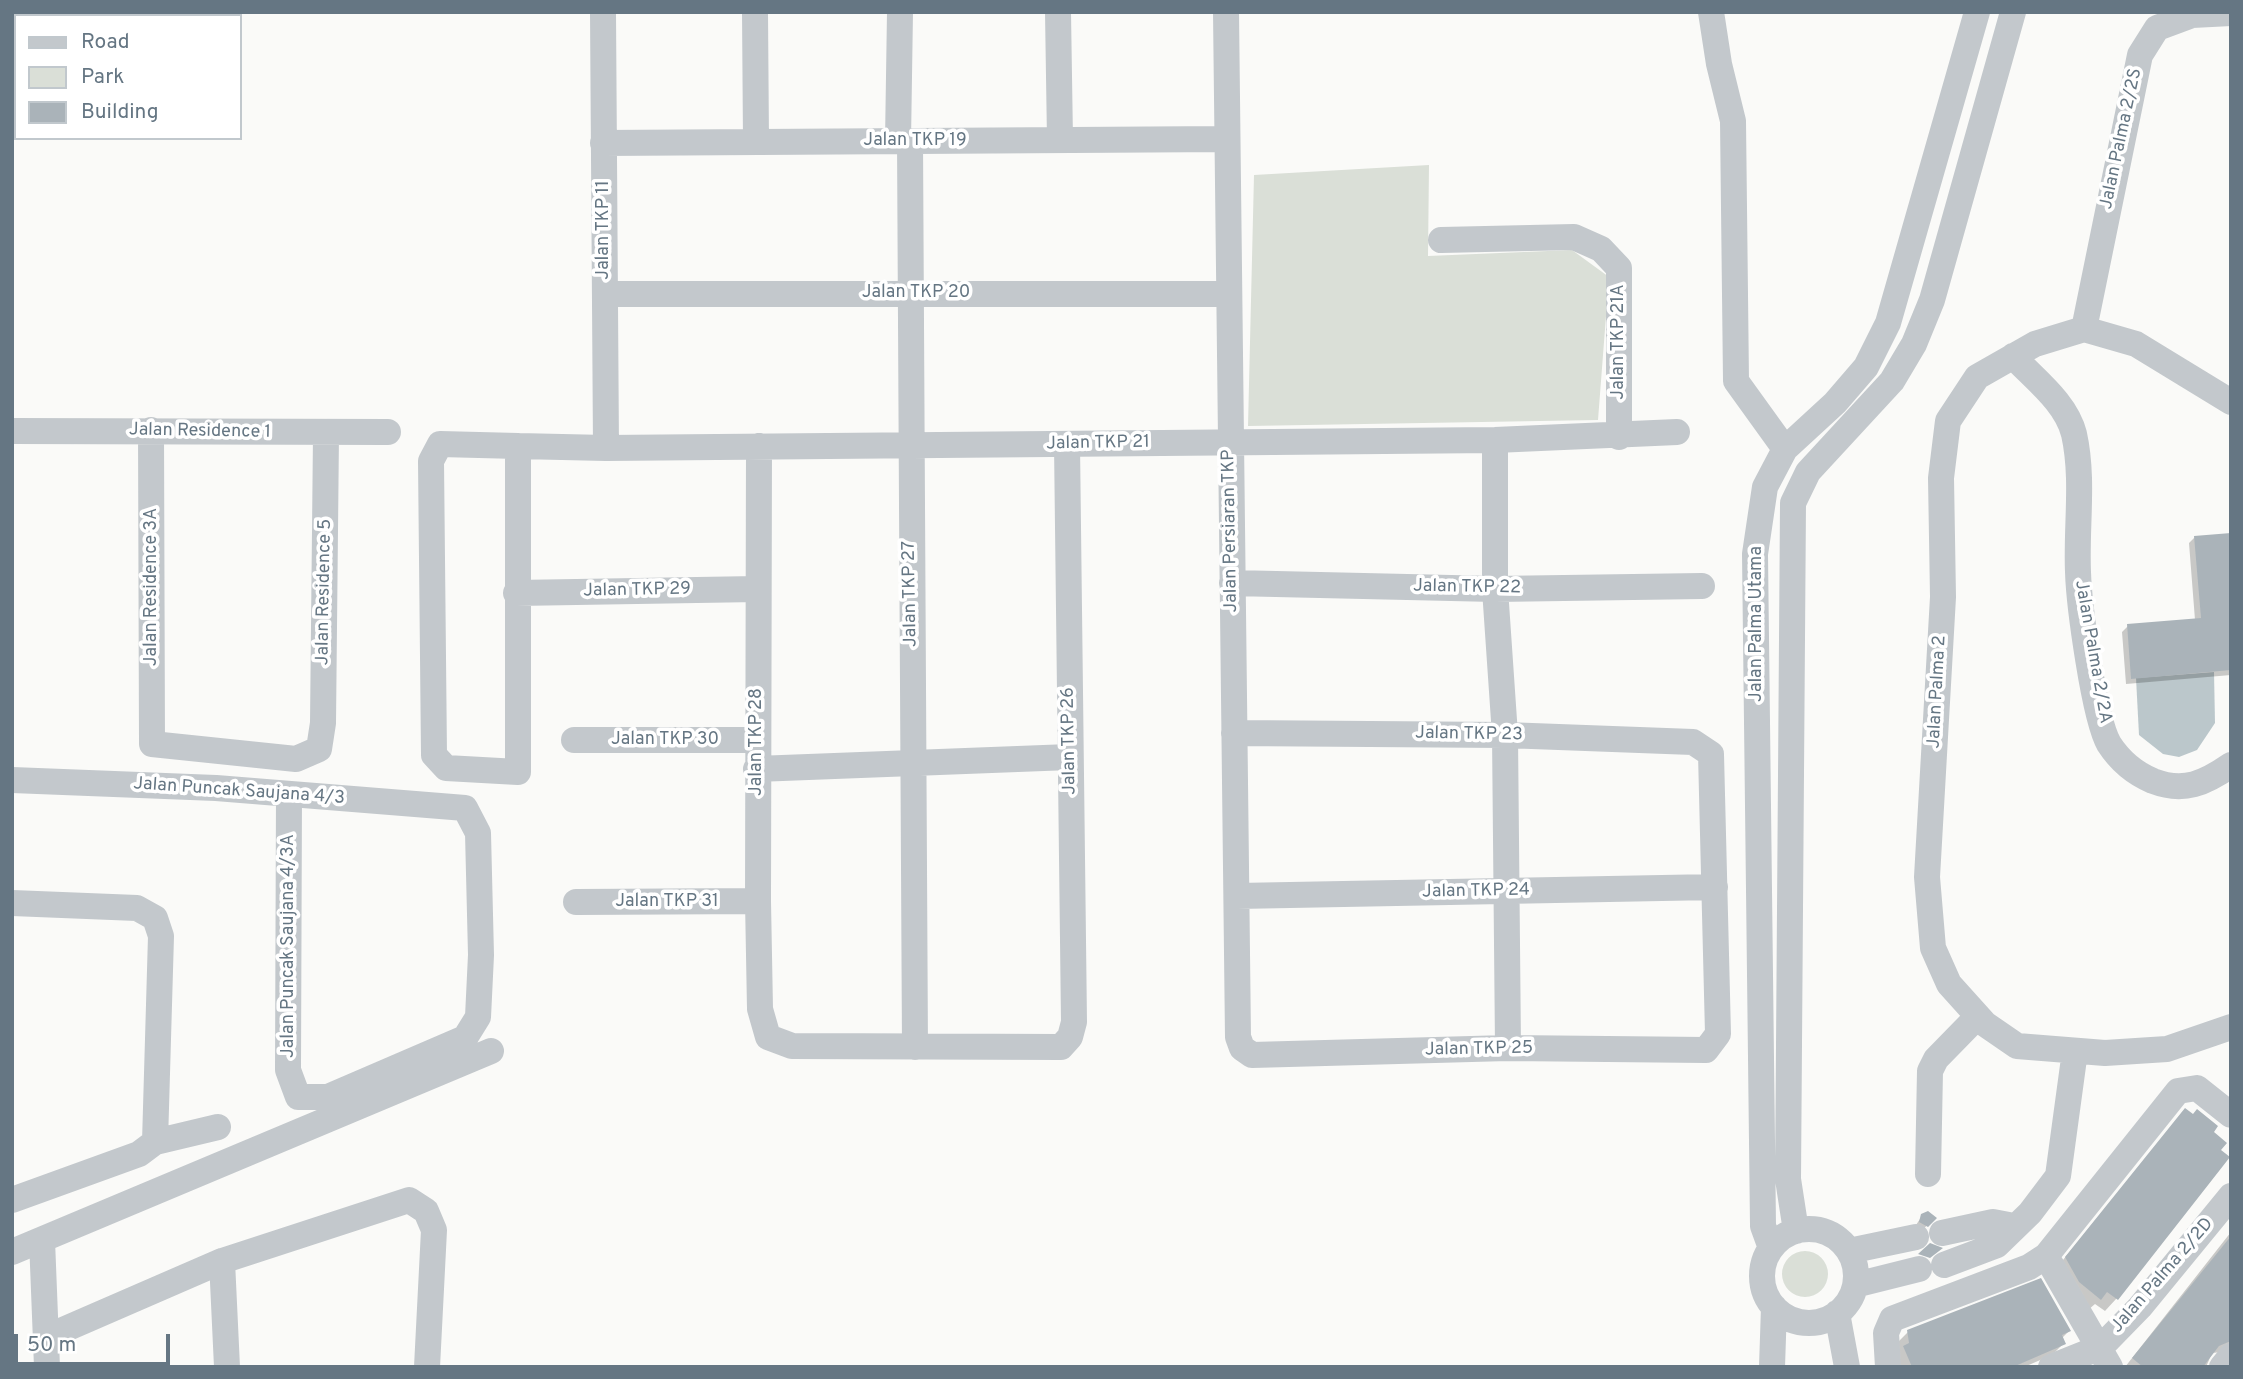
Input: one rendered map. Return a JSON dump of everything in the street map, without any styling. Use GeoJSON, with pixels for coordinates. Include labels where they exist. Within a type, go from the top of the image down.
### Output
{"type":"FeatureCollection","features":[{"type":"Feature","properties":{"kind":"street","name":"Jalan TKP 11"},"geometry":{"type":"LineString","coordinates":[[603,12],[606,448]]}},
{"type":"Feature","properties":{"kind":"street"},"geometry":{"type":"LineString","coordinates":[[755,12],[756,142]]}},
{"type":"Feature","properties":{"kind":"street","name":"Jalan TKP 27"},"geometry":{"type":"LineString","coordinates":[[900,12],[912,293],[909,445],[915,1047]]}},
{"type":"Feature","properties":{"kind":"street"},"geometry":{"type":"LineString","coordinates":[[1058,12],[1060,140]]}},
{"type":"Feature","properties":{"kind":"street","name":"Jalan Persiaran TKP"},"geometry":{"type":"LineString","coordinates":[[1226,12],[1238,1037],[1242,1048]]}},
{"type":"Feature","properties":{"kind":"street"},"geometry":{"type":"LineString","coordinates":[[1711,12],[1718,64],[1733,121],[1737,381],[1785,449]]}},
{"type":"Feature","properties":{"kind":"street","name":"Jalan Palma Utama"},"geometry":{"type":"LineString","coordinates":[[1771,1248],[1763,1226],[1755,554],[1765,486],[1785,449],[1835,403],[1866,367],[1888,323],[1977,12]]}},
{"type":"Feature","properties":{"kind":"street"},"geometry":{"type":"LineString","coordinates":[[1796,1231],[1788,1179],[1793,503],[1808,472],[1892,381],[1914,344],[1932,300],[2014,12]]}},
{"type":"Feature","properties":{"kind":"street","name":"Jalan Palma 2/2S"},"geometry":{"type":"LineString","coordinates":[[2084,329],[2140,55],[2157,28],[2192,15],[2231,13]]}},
{"type":"Feature","properties":{"kind":"street","name":"Jalan TKP 19"},"geometry":{"type":"LineString","coordinates":[[603,143],[1227,139]]}},
{"type":"Feature","properties":{"kind":"street","name":"Jalan TKP 21A"},"geometry":{"type":"LineString","coordinates":[[1441,240],[1573,237],[1601,249],[1619,268],[1619,437]]}},
{"type":"Feature","properties":{"kind":"street","name":"Jalan TKP 20"},"geometry":{"type":"LineString","coordinates":[[605,294],[1228,294]]}},
{"type":"Feature","properties":{"kind":"street"},"geometry":{"type":"LineString","coordinates":[[2084,329],[2136,344],[2231,402]]}},
{"type":"Feature","properties":{"kind":"street","name":"Jalan Palma 2"},"geometry":{"type":"LineString","coordinates":[[2084,329],[2035,344],[1977,377],[1948,422],[1941,478],[1943,597],[1927,877],[1933,947],[1949,984],[1978,1017],[2017,1046],[2075,1051],[2167,1049],[2231,1027]]}},
{"type":"Feature","properties":{"kind":"street","name":"Jalan Palma 2/2A"},"geometry":{"type":"LineString","coordinates":[[2012,356],[2060,404],[2073,431],[2078,464],[2078,573],[2081,611],[2108,741],[2123,762],[2145,777],[2166,786],[2185,787],[2207,782],[2231,765]]}},
{"type":"Feature","properties":{"kind":"street","name":"Jalan Residence 1"},"geometry":{"type":"LineString","coordinates":[[12,431],[151,430],[326,435],[388,432]]}},
{"type":"Feature","properties":{"kind":"street","name":"Jalan Residence 3A"},"geometry":{"type":"LineString","coordinates":[[151,430],[152,744],[296,759],[319,749]]}},
{"type":"Feature","properties":{"kind":"street","name":"Jalan TKP 21"},"geometry":{"type":"LineString","coordinates":[[516,593],[518,772],[446,768],[434,755],[431,461],[440,444],[606,448],[1495,440],[1619,437],[1677,432]]}},
{"type":"Feature","properties":{"kind":"street","name":"Jalan Residence 5"},"geometry":{"type":"LineString","coordinates":[[319,749],[323,723],[326,435]]}},
{"type":"Feature","properties":{"kind":"street"},"geometry":{"type":"LineString","coordinates":[[1495,440],[1495,589],[1505,735],[1508,1048]]}},
{"type":"Feature","properties":{"kind":"street","name":"Jalan TKP 26"},"geometry":{"type":"LineString","coordinates":[[915,1047],[1060,1048],[1070,1037],[1074,1022],[1067,444]]}},
{"type":"Feature","properties":{"kind":"street"},"geometry":{"type":"LineString","coordinates":[[516,593],[518,446]]}},
{"type":"Feature","properties":{"kind":"street","name":"Jalan TKP 28"},"geometry":{"type":"LineString","coordinates":[[759,446],[756,769],[760,1009],[768,1037],[792,1046],[915,1047]]}},
{"type":"Feature","properties":{"kind":"street","name":"Jalan TKP 22"},"geometry":{"type":"LineString","coordinates":[[1232,583],[1495,589],[1702,586]]}},
{"type":"Feature","properties":{"kind":"street","name":"Jalan TKP 29"},"geometry":{"type":"LineString","coordinates":[[516,593],[757,590]]}},
{"type":"Feature","properties":{"kind":"street","name":"Jalan TKP 23"},"geometry":{"type":"LineString","coordinates":[[1234,733],[1505,735],[1693,742],[1711,754],[1714,887]]}},
{"type":"Feature","properties":{"kind":"street","name":"Jalan TKP 30"},"geometry":{"type":"LineString","coordinates":[[574,740],[756,740]]}},
{"type":"Feature","properties":{"kind":"street"},"geometry":{"type":"LineString","coordinates":[[756,769],[1070,757]]}},
{"type":"Feature","properties":{"kind":"street","name":"Jalan Puncak Saujana 4/3"},"geometry":{"type":"LineString","coordinates":[[12,780],[289,794],[465,808],[478,833],[481,955],[478,1017]]}},
{"type":"Feature","properties":{"kind":"street","name":"Jalan Puncak Saujana 4/3A"},"geometry":{"type":"LineString","coordinates":[[289,794],[288,1070],[298,1097],[328,1097],[465,1038],[478,1017]]}},
{"type":"Feature","properties":{"kind":"street","name":"Jalan TKP 24"},"geometry":{"type":"LineString","coordinates":[[1237,896],[1714,887]]}},
{"type":"Feature","properties":{"kind":"street","name":"Jalan TKP 25"},"geometry":{"type":"LineString","coordinates":[[1242,1048],[1252,1055],[1508,1048],[1706,1050],[1718,1034],[1714,887]]}},
{"type":"Feature","properties":{"kind":"street","name":"Jalan TKP 31"},"geometry":{"type":"LineString","coordinates":[[576,902],[758,901]]}},
{"type":"Feature","properties":{"kind":"street"},"geometry":{"type":"LineString","coordinates":[[12,903],[137,908],[155,918],[161,936],[155,1142]]}},
{"type":"Feature","properties":{"kind":"street"},"geometry":{"type":"LineString","coordinates":[[1928,1174],[1930,1071],[1936,1059],[1978,1017]]}},
{"type":"Feature","properties":{"kind":"street"},"geometry":{"type":"LineString","coordinates":[[12,1252],[491,1051]]}},
{"type":"Feature","properties":{"kind":"street"},"geometry":{"type":"LineString","coordinates":[[1855,1285],[1932,1267],[1997,1245],[2030,1213],[2058,1176],[2075,1051]]}},
{"type":"Feature","properties":{"kind":"street"},"geometry":{"type":"LineString","coordinates":[[1888,1367],[1886,1333],[1892,1319],[2029,1267],[2046,1256],[2178,1091],[2197,1088],[2231,1115]]}},
{"type":"Feature","properties":{"kind":"street"},"geometry":{"type":"LineString","coordinates":[[12,1200],[139,1154],[155,1142],[218,1127]]}},
{"type":"Feature","properties":{"kind":"street","name":"Jalan Palma 2/2D"},"geometry":{"type":"LineString","coordinates":[[2051,1367],[2105,1357],[2140,1307],[2231,1196]]}},
{"type":"Feature","properties":{"kind":"street"},"geometry":{"type":"LineString","coordinates":[[47,1337],[222,1261],[409,1200],[426,1211],[434,1230],[427,1367]]}},
{"type":"Feature","properties":{"kind":"street"},"geometry":{"type":"LineString","coordinates":[[1849,1251],[1993,1222],[2014,1226]]}},
{"type":"Feature","properties":{"kind":"street"},"geometry":{"type":"LineString","coordinates":[[1811,1229],[1826,1232],[1840,1240],[1854,1262],[1855,1285],[1845,1306],[1825,1320],[1797,1321],[1774,1307],[1762,1278],[1764,1262],[1771,1248],[1782,1237],[1811,1229]]}},
{"type":"Feature","properties":{"kind":"street"},"geometry":{"type":"LineString","coordinates":[[42,1240],[47,1367]]}},
{"type":"Feature","properties":{"kind":"street"},"geometry":{"type":"LineString","coordinates":[[2046,1256],[2105,1357]]}},
{"type":"Feature","properties":{"kind":"street"},"geometry":{"type":"LineString","coordinates":[[222,1261],[227,1367]]}},
{"type":"Feature","properties":{"kind":"street"},"geometry":{"type":"LineString","coordinates":[[1772,1367],[1774,1307]]}},
{"type":"Feature","properties":{"kind":"street"},"geometry":{"type":"LineString","coordinates":[[1837,1313],[1847,1367]]}},
{"type":"Feature","properties":{"kind":"street"},"geometry":{"type":"LineString","coordinates":[[2222,1367],[2231,1356]]}},
{"type":"Feature","properties":{"kind":"green space"},"geometry":{"type":"Polygon","coordinates":[[[1429,165],[1428,256],[1572,250],[1609,277],[1598,420],[1248,426],[1254,175],[1429,165]]]}},
{"type":"Feature","properties":{"kind":"green space"},"geometry":{"type":"Polygon","coordinates":[[[1805,1251],[1822,1257],[1828,1274],[1822,1291],[1805,1297],[1788,1291],[1782,1274],[1788,1257],[1805,1251]]]}},
{"type":"Feature","properties":{"kind":"shaded area"},"geometry":{"type":"Polygon","coordinates":[[[2214,672],[2215,723],[2197,750],[2179,757],[2163,754],[2139,735],[2136,678],[2214,672]]]}},
{"type":"Feature","properties":{"kind":"building"},"geometry":{"type":"Polygon","coordinates":[[[2231,533],[2231,670],[2131,679],[2127,624],[2201,618],[2194,536],[2231,533]]]}},
{"type":"Feature","properties":{"kind":"building"},"geometry":{"type":"Polygon","coordinates":[[[2185,1108],[2193,1114],[2197,1109],[2218,1126],[2214,1132],[2227,1143],[2221,1150],[2230,1157],[2118,1300],[2107,1292],[2101,1300],[2079,1282],[2065,1257],[2185,1108]]]}},
{"type":"Feature","properties":{"kind":"building"},"geometry":{"type":"Polygon","coordinates":[[[1928,1211],[1937,1218],[1928,1227],[1919,1222],[1921,1214],[1928,1211]]]}},
{"type":"Feature","properties":{"kind":"building"},"geometry":{"type":"Polygon","coordinates":[[[2231,1236],[2231,1341],[2219,1346],[2203,1367],[2143,1367],[2132,1358],[2231,1236]]]}},
{"type":"Feature","properties":{"kind":"building"},"geometry":{"type":"Polygon","coordinates":[[[1930,1243],[1943,1248],[1930,1258],[1918,1254],[1930,1243]]]}},
{"type":"Feature","properties":{"kind":"building"},"geometry":{"type":"Polygon","coordinates":[[[2041,1278],[2071,1331],[2062,1335],[2066,1344],[2013,1367],[1912,1367],[1903,1346],[1909,1343],[1907,1330],[2041,1278]]]}}]}
